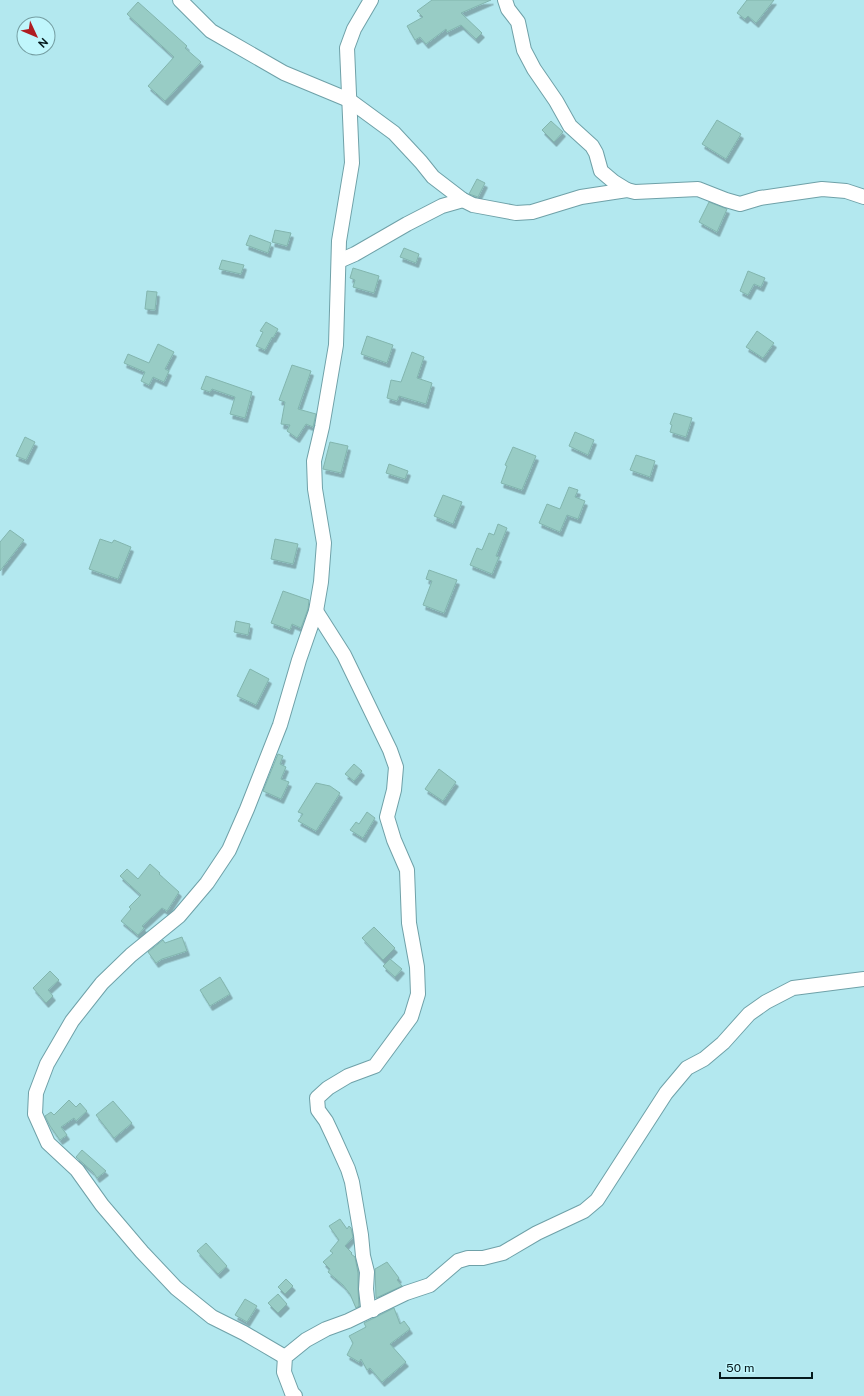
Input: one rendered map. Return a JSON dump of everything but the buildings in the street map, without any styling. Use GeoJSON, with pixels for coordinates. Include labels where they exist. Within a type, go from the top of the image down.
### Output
{"type":"FeatureCollection","features":[{"type":"Feature","properties":{"kind":"street"},"geometry":{"type":"LineString","coordinates":[[180,0],[211,31],[284,73],[349,100],[394,133],[433,177],[463,200],[473,205],[516,213],[532,212],[581,197],[627,190]]}},
{"type":"Feature","properties":{"kind":"street"},"geometry":{"type":"LineString","coordinates":[[285,1357],[244,1333],[212,1317],[176,1288],[142,1252],[102,1206],[77,1170],[48,1143],[35,1114],[36,1093],[47,1064],[72,1021],[102,983],[130,955],[179,916],[207,883],[229,850],[248,809],[280,725],[298,660],[316,611],[321,582],[324,543],[315,489],[314,461],[322,427],[336,345],[339,241],[352,163],[347,48],[354,29],[371,0]]}},
{"type":"Feature","properties":{"kind":"street"},"geometry":{"type":"LineString","coordinates":[[504,0],[508,9],[518,22],[524,50],[534,70],[556,101],[570,126],[592,146],[596,153],[601,171],[614,182],[627,190],[635,192],[698,189],[740,204],[760,198],[822,189],[846,191],[864,197]]}},
{"type":"Feature","properties":{"kind":"street"},"geometry":{"type":"LineString","coordinates":[[338,260],[356,254],[407,224],[442,206],[463,200]]}},
{"type":"Feature","properties":{"kind":"street"},"geometry":{"type":"LineString","coordinates":[[316,611],[344,655],[390,750],[396,767],[394,790],[387,817],[394,840],[407,870],[409,923],[417,967],[418,994],[411,1017],[391,1046],[375,1066],[348,1076],[328,1088],[317,1098],[318,1110],[326,1121],[348,1168],[362,1235],[363,1256],[367,1272],[366,1289],[368,1307],[373,1310]]}},
{"type":"Feature","properties":{"kind":"street"},"geometry":{"type":"LineString","coordinates":[[293,1395],[284,1372],[285,1357],[306,1340],[326,1329],[373,1310],[406,1293],[430,1285],[458,1261],[468,1258],[483,1258],[503,1253],[537,1233],[584,1211],[597,1200],[666,1093],[687,1068],[704,1059],[723,1043],[749,1014],[766,1002],[793,988],[864,979]]}}]}
